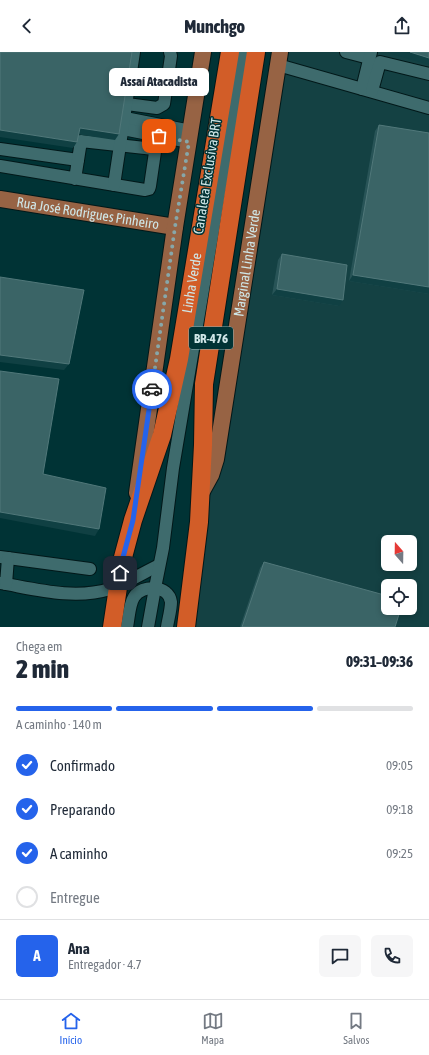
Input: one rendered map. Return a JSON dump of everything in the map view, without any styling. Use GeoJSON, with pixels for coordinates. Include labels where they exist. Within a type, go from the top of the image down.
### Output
{"type":"FeatureCollection","features":[{"type":"Feature","properties":{"kind":"highway","name":"Linha Verde"},"geometry":{"type":"LineString","coordinates":[[112,627],[122,561],[133,520],[162,435],[179,359],[230,52]]}},
{"type":"Feature","properties":{"kind":"highway","name":"Linha Verde"},"geometry":{"type":"LineString","coordinates":[[186,627],[198,536],[204,384],[256,52]]}},
{"type":"Feature","properties":{"kind":"main road"},"geometry":{"type":"LineString","coordinates":[[133,520],[175,227],[203,52]]}},
{"type":"Feature","properties":{"kind":"main road","name":"Marginal Linha Verde"},"geometry":{"type":"LineString","coordinates":[[200,495],[211,475],[216,459],[279,58]]}},
{"type":"Feature","properties":{"kind":"main road","name":"Rua José Rodrigues Pinheiro"},"geometry":{"type":"LineString","coordinates":[[0,199],[175,227]]}},
{"type":"Feature","properties":{"kind":"street"},"geometry":{"type":"LineString","coordinates":[[114,185],[134,52]]}},
{"type":"Feature","properties":{"kind":"street"},"geometry":{"type":"LineString","coordinates":[[127,104],[157,108],[164,104],[171,56],[170,52]]}},
{"type":"Feature","properties":{"kind":"street","name":"Canaleta Exclusiva BRT"},"geometry":{"type":"LineString","coordinates":[[148,627],[163,548],[173,468],[243,52]]}},
{"type":"Feature","properties":{"kind":"street"},"geometry":{"type":"LineString","coordinates":[[346,52],[370,55],[367,90]]}},
{"type":"Feature","properties":{"kind":"street"},"geometry":{"type":"LineString","coordinates":[[279,58],[367,90],[429,108]]}},
{"type":"Feature","properties":{"kind":"street"},"geometry":{"type":"LineString","coordinates":[[367,90],[380,62],[429,74]]}},
{"type":"Feature","properties":{"kind":"street"},"geometry":{"type":"LineString","coordinates":[[124,124],[190,137]]}},
{"type":"Feature","properties":{"kind":"street"},"geometry":{"type":"LineString","coordinates":[[0,166],[75,179],[145,190],[149,189],[150,186],[155,152],[154,149],[81,141],[75,179]]}},
{"type":"Feature","properties":{"kind":"street"},"geometry":{"type":"LineString","coordinates":[[0,149],[78,160]]}},
{"type":"Feature","properties":{"kind":"street"},"geometry":{"type":"LineString","coordinates":[[90,569],[4,558],[3,584],[68,594],[94,592],[111,588],[160,565]]}},
{"type":"Feature","properties":{"kind":"street"},"geometry":{"type":"LineString","coordinates":[[127,627],[131,602],[134,596],[140,591],[148,588],[162,590],[168,595],[171,602],[167,627]]}},
{"type":"Feature","properties":{"kind":"shaded area"},"geometry":{"type":"Polygon","coordinates":[[[280,52],[429,52],[429,627],[186,627],[280,52]]]}},
{"type":"Feature","properties":{"kind":"building"},"geometry":{"type":"Polygon","coordinates":[[[0,52],[132,52],[119,134],[80,128],[77,142],[0,130],[0,52]]]}},
{"type":"Feature","properties":{"kind":"building"},"geometry":{"type":"Polygon","coordinates":[[[410,52],[429,52],[429,58],[410,52]]]}},
{"type":"Feature","properties":{"kind":"building"},"geometry":{"type":"Polygon","coordinates":[[[379,125],[429,133],[429,287],[353,275],[379,125]]]}},
{"type":"Feature","properties":{"kind":"building"},"geometry":{"type":"Polygon","coordinates":[[[282,254],[347,265],[343,300],[277,289],[282,254]]]}},
{"type":"Feature","properties":{"kind":"building"},"geometry":{"type":"Polygon","coordinates":[[[0,277],[84,290],[69,364],[0,355],[0,277]]]}},
{"type":"Feature","properties":{"kind":"building"},"geometry":{"type":"Polygon","coordinates":[[[0,371],[59,379],[43,474],[106,488],[99,529],[0,512],[0,371]]]}},
{"type":"Feature","properties":{"kind":"building"},"geometry":{"type":"Polygon","coordinates":[[[264,562],[381,594],[381,615],[399,615],[395,627],[242,627],[264,562]]]}},
{"type":"Feature","properties":{"kind":"way so far"},"geometry":{"type":"LineString","coordinates":[[152,389],[175,227],[189,142],[159,136]]}},
{"type":"Feature","properties":{"kind":"place","name":"Assaí Atacadista"},"geometry":{"type":"Point","coordinates":[159,136]}},
{"type":"Feature","properties":{"kind":"route"},"geometry":{"type":"LineString","coordinates":[[120,573],[133,520],[152,389]]}}]}
